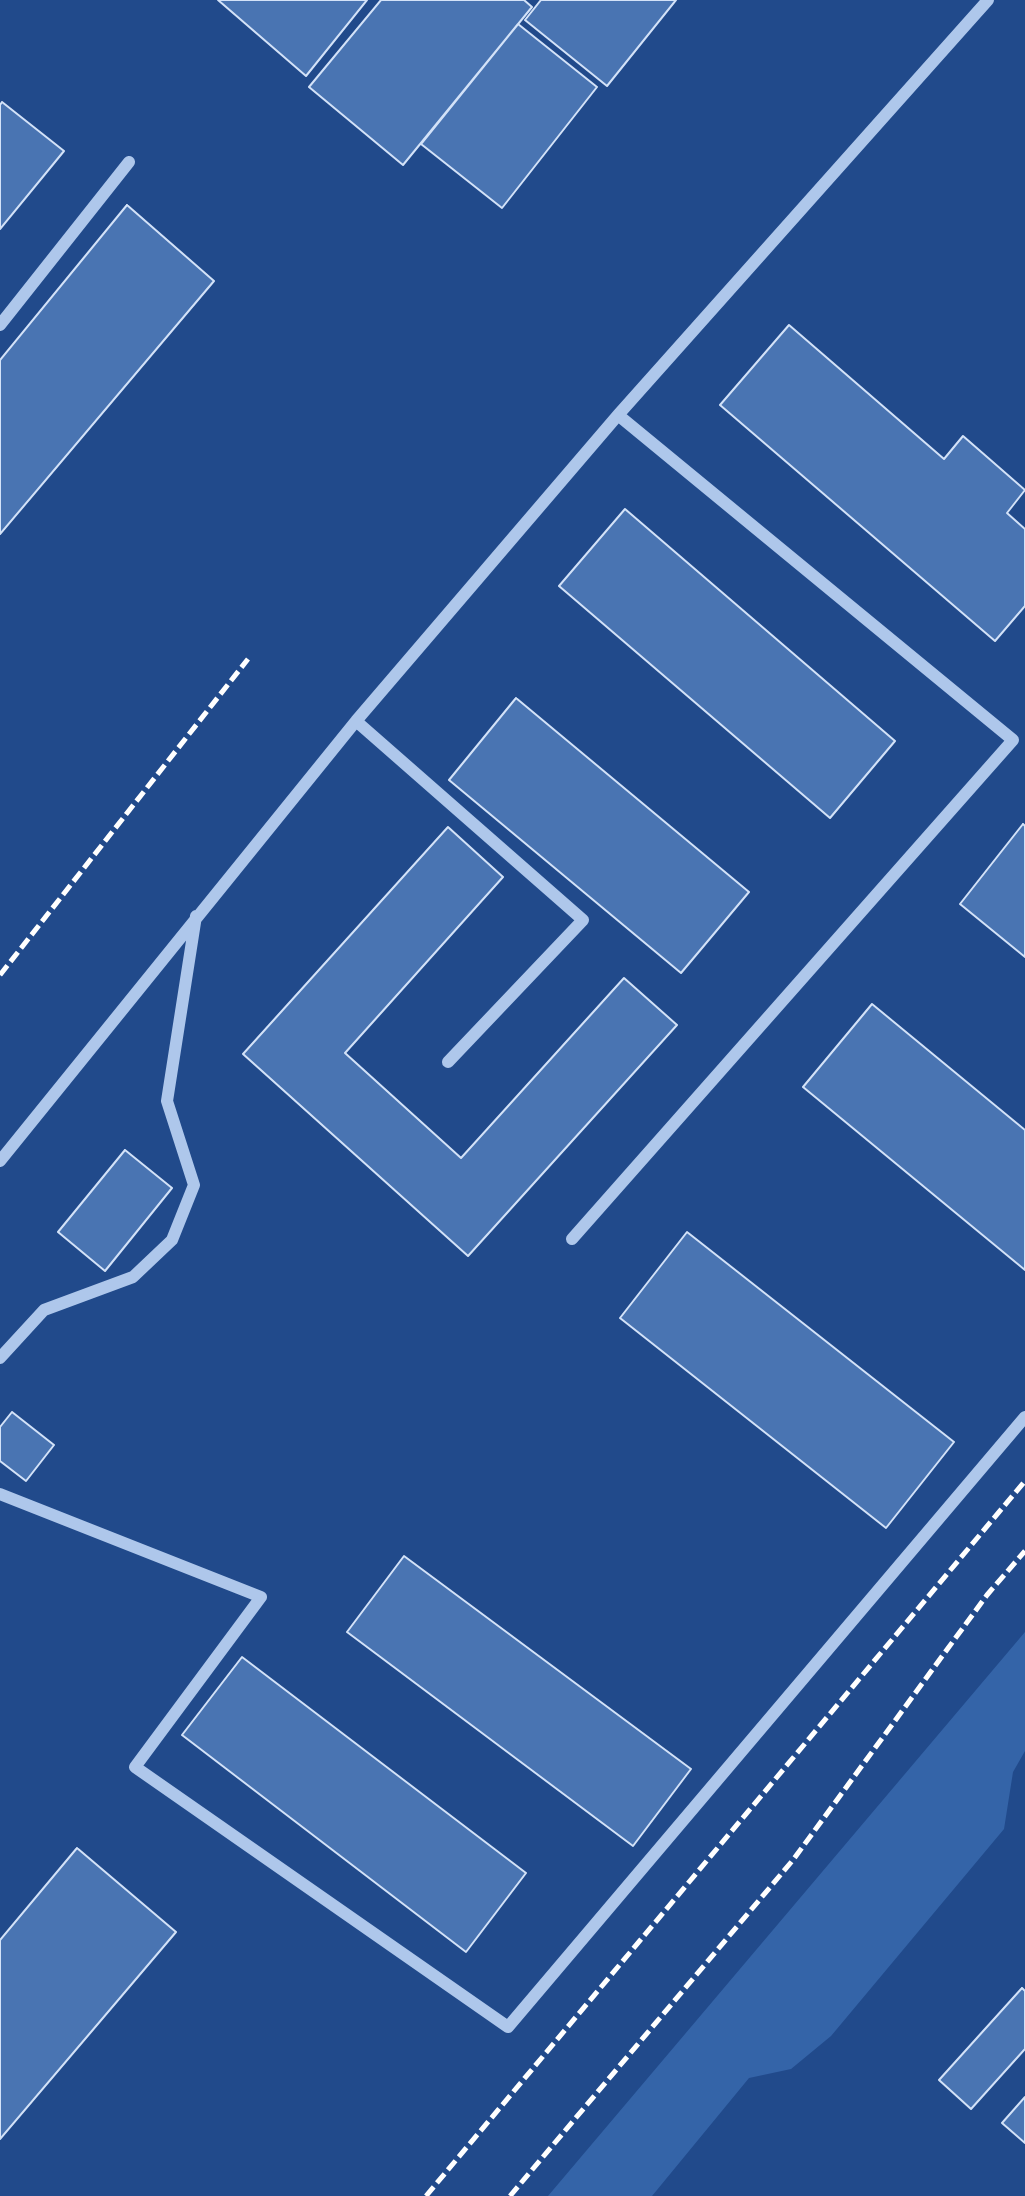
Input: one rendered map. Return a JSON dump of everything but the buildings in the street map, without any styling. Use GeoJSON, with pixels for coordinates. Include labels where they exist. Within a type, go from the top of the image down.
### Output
{"type":"FeatureCollection","features":[{"type":"Feature","properties":{"kind":"lane"},"geometry":{"type":"LineString","coordinates":[[0,1161],[196,915],[356,721],[618,415],[988,0]]}},
{"type":"Feature","properties":{"kind":"lane"},"geometry":{"type":"LineString","coordinates":[[0,326],[129,162]]}},
{"type":"Feature","properties":{"kind":"lane"},"geometry":{"type":"LineString","coordinates":[[572,1239],[1013,740],[618,415]]}},
{"type":"Feature","properties":{"kind":"lane"},"geometry":{"type":"LineString","coordinates":[[356,721],[583,920],[448,1062]]}},
{"type":"Feature","properties":{"kind":"lane"},"geometry":{"type":"LineString","coordinates":[[0,1358],[44,1310],[133,1277],[172,1240],[194,1185],[167,1101],[196,915]]}},
{"type":"Feature","properties":{"kind":"lane"},"geometry":{"type":"LineString","coordinates":[[0,1494],[261,1597],[135,1767],[508,2027],[1025,1417]]}},
{"type":"Feature","properties":{"kind":"shaded area"},"geometry":{"type":"Polygon","coordinates":[[[1025,1632],[1025,1751],[1013,1772],[1004,1829],[831,2036],[791,2069],[749,2078],[652,2196],[548,2196],[1025,1632]]]}},
{"type":"Feature","properties":{"kind":"railway"},"geometry":{"type":"LineString","coordinates":[[0,975],[248,659]]}},
{"type":"Feature","properties":{"kind":"railway"},"geometry":{"type":"LineString","coordinates":[[426,2196],[1025,1481]]}},
{"type":"Feature","properties":{"kind":"railway"},"geometry":{"type":"LineString","coordinates":[[510,2196],[793,1860],[987,1595],[1025,1551]]}}]}
